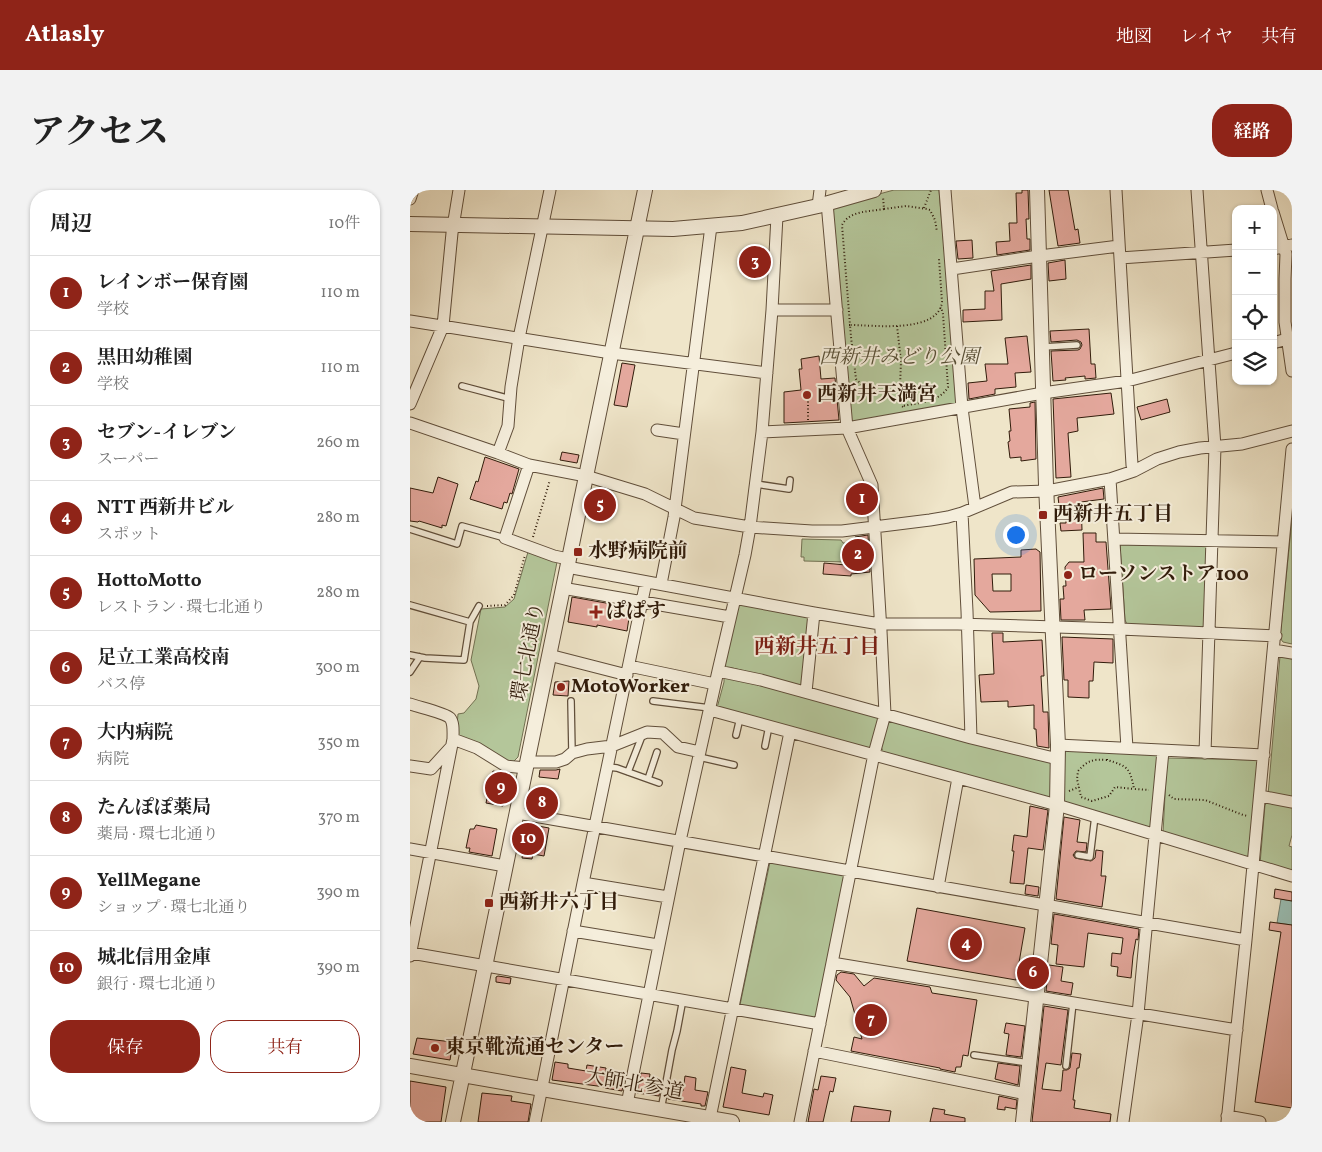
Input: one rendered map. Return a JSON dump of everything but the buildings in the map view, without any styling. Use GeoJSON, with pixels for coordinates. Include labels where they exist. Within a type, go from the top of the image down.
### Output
{"type":"FeatureCollection","features":[{"type":"Feature","properties":{"kind":"street"},"geometry":{"type":"LineString","coordinates":[[410,199],[413,190]]}},
{"type":"Feature","properties":{"kind":"street"},"geometry":{"type":"LineString","coordinates":[[410,404],[443,326],[453,224],[459,190]]}},
{"type":"Feature","properties":{"kind":"street"},"geometry":{"type":"LineString","coordinates":[[498,453],[508,426],[511,386],[519,338],[550,190]]}},
{"type":"Feature","properties":{"kind":"street","name":"環七北通り"},"geometry":{"type":"LineString","coordinates":[[453,1122],[645,190]]}},
{"type":"Feature","properties":{"kind":"street"},"geometry":{"type":"LineString","coordinates":[[800,1122],[874,754],[885,714],[872,486],[847,428],[837,310],[820,190]]}},
{"type":"Feature","properties":{"kind":"street"},"geometry":{"type":"LineString","coordinates":[[945,190],[962,408],[975,507]]}},
{"type":"Feature","properties":{"kind":"street"},"geometry":{"type":"LineString","coordinates":[[1023,1122],[1057,805],[1058,752],[1037,190]]}},
{"type":"Feature","properties":{"kind":"street"},"geometry":{"type":"LineString","coordinates":[[1116,190],[1132,465],[1134,471]]}},
{"type":"Feature","properties":{"kind":"street"},"geometry":{"type":"LineString","coordinates":[[1197,190],[1216,447],[1205,753]]}},
{"type":"Feature","properties":{"kind":"street"},"geometry":{"type":"LineString","coordinates":[[1267,190],[1272,205]]}},
{"type":"Feature","properties":{"kind":"street"},"geometry":{"type":"LineString","coordinates":[[410,224],[673,229],[710,226],[777,216],[878,192]]}},
{"type":"Feature","properties":{"kind":"street"},"geometry":{"type":"LineString","coordinates":[[627,1104],[668,897],[750,527],[762,432],[772,310],[777,216]]}},
{"type":"Feature","properties":{"kind":"street"},"geometry":{"type":"LineString","coordinates":[[1277,225],[1286,254],[1285,322],[1292,371]]}},
{"type":"Feature","properties":{"kind":"street"},"geometry":{"type":"LineString","coordinates":[[661,584],[674,508],[694,364],[710,226]]}},
{"type":"Feature","properties":{"kind":"street"},"geometry":{"type":"LineString","coordinates":[[952,269],[1039,256],[1120,252],[1232,250]]}},
{"type":"Feature","properties":{"kind":"street"},"geometry":{"type":"LineString","coordinates":[[772,310],[837,310]]}},
{"type":"Feature","properties":{"kind":"street"},"geometry":{"type":"LineString","coordinates":[[410,321],[611,352],[767,373]]}},
{"type":"Feature","properties":{"kind":"street"},"geometry":{"type":"LineString","coordinates":[[1277,342],[1287,339]]}},
{"type":"Feature","properties":{"kind":"street"},"geometry":{"type":"LineString","coordinates":[[762,432],[847,428],[1044,393],[1127,381],[1232,354]]}},
{"type":"Feature","properties":{"kind":"street"},"geometry":{"type":"LineString","coordinates":[[410,423],[529,465],[586,476],[645,494],[694,518],[750,527],[812,531],[832,531],[930,520],[962,513],[1012,492],[1047,491],[1110,479],[1179,452],[1242,444],[1292,431]]}},
{"type":"Feature","properties":{"kind":"street"},"geometry":{"type":"LineString","coordinates":[[657,430],[684,434]]}},
{"type":"Feature","properties":{"kind":"street"},"geometry":{"type":"LineString","coordinates":[[1260,1122],[1227,1119],[1276,636],[1292,450]]}},
{"type":"Feature","properties":{"kind":"street"},"geometry":{"type":"LineString","coordinates":[[529,465],[505,538],[568,563],[646,582],[880,624],[1120,629],[1276,636]]}},
{"type":"Feature","properties":{"kind":"street"},"geometry":{"type":"LineString","coordinates":[[1110,479],[1127,748]]}},
{"type":"Feature","properties":{"kind":"street"},"geometry":{"type":"LineString","coordinates":[[962,513],[968,625],[971,738]]}},
{"type":"Feature","properties":{"kind":"street"},"geometry":{"type":"LineString","coordinates":[[1114,539],[1283,542]]}},
{"type":"Feature","properties":{"kind":"street"},"geometry":{"type":"LineString","coordinates":[[535,1122],[646,582]]}},
{"type":"Feature","properties":{"kind":"street"},"geometry":{"type":"LineString","coordinates":[[562,588],[730,617]]}},
{"type":"Feature","properties":{"kind":"street"},"geometry":{"type":"LineString","coordinates":[[806,692],[814,613]]}},
{"type":"Feature","properties":{"kind":"street"},"geometry":{"type":"LineString","coordinates":[[1274,650],[1292,653]]}},
{"type":"Feature","properties":{"kind":"street"},"geometry":{"type":"LineString","coordinates":[[549,655],[628,671],[715,684]]}},
{"type":"Feature","properties":{"kind":"street"},"geometry":{"type":"LineString","coordinates":[[718,670],[806,692],[971,738],[1058,752],[1127,748],[1264,755]]}},
{"type":"Feature","properties":{"kind":"street"},"geometry":{"type":"LineString","coordinates":[[410,704],[445,715],[451,719],[453,728],[453,743],[431,853],[412,934],[410,954],[485,965],[820,1024]]}},
{"type":"Feature","properties":{"kind":"street"},"geometry":{"type":"LineString","coordinates":[[710,709],[1057,805],[1292,876]]}},
{"type":"Feature","properties":{"kind":"street"},"geometry":{"type":"LineString","coordinates":[[453,743],[476,748],[506,766],[556,762],[572,753],[587,748],[612,746],[647,732],[663,733],[678,747],[700,754]]}},
{"type":"Feature","properties":{"kind":"street"},"geometry":{"type":"LineString","coordinates":[[713,1120],[732,1008],[762,864],[766,856],[790,732]]}},
{"type":"Feature","properties":{"kind":"street"},"geometry":{"type":"LineString","coordinates":[[410,766],[431,769],[453,743]]}},
{"type":"Feature","properties":{"kind":"street"},"geometry":{"type":"LineString","coordinates":[[1123,1122],[1138,1014],[1163,751]]}},
{"type":"Feature","properties":{"kind":"street"},"geometry":{"type":"LineString","coordinates":[[938,887],[958,778]]}},
{"type":"Feature","properties":{"kind":"street"},"geometry":{"type":"LineString","coordinates":[[1260,796],[1292,802]]}},
{"type":"Feature","properties":{"kind":"street"},"geometry":{"type":"LineString","coordinates":[[517,813],[1246,940]]}},
{"type":"Feature","properties":{"kind":"street"},"geometry":{"type":"LineString","coordinates":[[410,849],[505,866]]}},
{"type":"Feature","properties":{"kind":"street"},"geometry":{"type":"LineString","coordinates":[[583,883],[668,897]]}},
{"type":"Feature","properties":{"kind":"street"},"geometry":{"type":"LineString","coordinates":[[573,931],[658,946]]}},
{"type":"Feature","properties":{"kind":"street"},"geometry":{"type":"LineString","coordinates":[[832,963],[1237,1030]]}},
{"type":"Feature","properties":{"kind":"street"},"geometry":{"type":"LineString","coordinates":[[814,1051],[1026,1094]]}},
{"type":"Feature","properties":{"kind":"street","name":"大師北参道"},"geometry":{"type":"LineString","coordinates":[[410,1066],[732,1122]]}},
{"type":"Feature","properties":{"kind":"lane"},"geometry":{"type":"LineString","coordinates":[[1042,347],[1076,345]]}},
{"type":"Feature","properties":{"kind":"lane"},"geometry":{"type":"LineString","coordinates":[[462,386],[510,399]]}},
{"type":"Feature","properties":{"kind":"lane"},"geometry":{"type":"LineString","coordinates":[[756,484],[788,489],[790,480]]}},
{"type":"Feature","properties":{"kind":"lane"},"geometry":{"type":"LineString","coordinates":[[410,529],[457,544],[462,526],[505,538]]}},
{"type":"Feature","properties":{"kind":"lane"},"geometry":{"type":"LineString","coordinates":[[410,606],[470,622]]}},
{"type":"Feature","properties":{"kind":"lane"},"geometry":{"type":"LineString","coordinates":[[410,655],[464,660],[470,622],[479,606]]}},
{"type":"Feature","properties":{"kind":"lane"},"geometry":{"type":"LineString","coordinates":[[410,672],[420,657]]}},
{"type":"Feature","properties":{"kind":"lane"},"geometry":{"type":"LineString","coordinates":[[571,701],[572,753]]}},
{"type":"Feature","properties":{"kind":"lane"},"geometry":{"type":"LineString","coordinates":[[654,701],[710,709]]}},
{"type":"Feature","properties":{"kind":"lane"},"geometry":{"type":"LineString","coordinates":[[736,735],[740,718]]}},
{"type":"Feature","properties":{"kind":"lane"},"geometry":{"type":"LineString","coordinates":[[765,746],[769,726]]}},
{"type":"Feature","properties":{"kind":"lane"},"geometry":{"type":"LineString","coordinates":[[628,772],[642,734]]}},
{"type":"Feature","properties":{"kind":"lane"},"geometry":{"type":"LineString","coordinates":[[648,779],[657,752]]}},
{"type":"Feature","properties":{"kind":"lane"},"geometry":{"type":"LineString","coordinates":[[700,754],[734,765]]}},
{"type":"Feature","properties":{"kind":"lane"},"geometry":{"type":"LineString","coordinates":[[608,767],[659,783]]}},
{"type":"Feature","properties":{"kind":"lane"},"geometry":{"type":"LineString","coordinates":[[1078,855],[1090,857],[1095,816]]}},
{"type":"Feature","properties":{"kind":"lane"},"geometry":{"type":"LineString","coordinates":[[661,1110],[683,999]]}},
{"type":"Feature","properties":{"kind":"lane"},"geometry":{"type":"LineString","coordinates":[[1066,1066],[1073,1003]]}},
{"type":"Feature","properties":{"kind":"lane"},"geometry":{"type":"LineString","coordinates":[[974,1055],[1030,1063]]}},
{"type":"Feature","properties":{"kind":"path"},"geometry":{"type":"LineString","coordinates":[[924,208],[931,190]]}},
{"type":"Feature","properties":{"kind":"path"},"geometry":{"type":"LineString","coordinates":[[878,192],[884,209]]}},
{"type":"Feature","properties":{"kind":"path"},"geometry":{"type":"LineString","coordinates":[[875,389],[861,384],[856,379],[842,225],[846,219],[856,213],[900,206],[924,208],[930,210],[935,220],[937,234]]}},
{"type":"Feature","properties":{"kind":"path"},"geometry":{"type":"LineString","coordinates":[[902,406],[937,398],[946,392],[948,387],[938,253]]}},
{"type":"Feature","properties":{"kind":"path"},"geometry":{"type":"LineString","coordinates":[[838,326],[897,326],[929,320],[941,307]]}},
{"type":"Feature","properties":{"kind":"path"},"geometry":{"type":"LineString","coordinates":[[897,326],[901,361],[900,388],[905,418]]}},
{"type":"Feature","properties":{"kind":"path"},"geometry":{"type":"LineString","coordinates":[[808,402],[808,429]]}},
{"type":"Feature","properties":{"kind":"path"},"geometry":{"type":"LineString","coordinates":[[1108,748],[1108,760]]}},
{"type":"Feature","properties":{"kind":"path"},"geometry":{"type":"LineString","coordinates":[[1134,789],[1131,773],[1117,762],[1096,759],[1089,761],[1078,771],[1077,779],[1081,797],[1092,801],[1109,796],[1115,787],[1134,789],[1164,791],[1174,799],[1205,800],[1243,815],[1258,817]]}},
{"type":"Feature","properties":{"kind":"green space","name":"西新井みどり公園"},"geometry":{"type":"Polygon","coordinates":[[[894,190],[939,190],[958,406],[850,422],[831,207],[894,190]]]}},
{"type":"Feature","properties":{"kind":"green space"},"geometry":{"type":"Polygon","coordinates":[[[1292,519],[1292,644],[1283,642],[1280,638],[1292,519]]]}},
{"type":"Feature","properties":{"kind":"green space"},"geometry":{"type":"Polygon","coordinates":[[[802,539],[841,540],[843,543],[852,543],[852,557],[847,562],[804,561],[804,557],[801,557],[802,539]]]}},
{"type":"Feature","properties":{"kind":"green space"},"geometry":{"type":"Polygon","coordinates":[[[1123,542],[1205,543],[1209,547],[1205,623],[1202,628],[1127,624],[1125,620],[1120,545],[1123,542]]]}},
{"type":"Feature","properties":{"kind":"green space"},"geometry":{"type":"Polygon","coordinates":[[[528,552],[557,562],[518,757],[512,763],[456,736],[458,714],[464,713],[476,699],[479,686],[471,660],[481,609],[505,607],[514,599],[528,552]]]}},
{"type":"Feature","properties":{"kind":"green space"},"geometry":{"type":"Polygon","coordinates":[[[743,603],[807,615],[809,619],[802,686],[725,666],[738,606],[743,603]]]}},
{"type":"Feature","properties":{"kind":"green space"},"geometry":{"type":"Polygon","coordinates":[[[1280,656],[1292,659],[1292,799],[1268,795],[1280,656]]]}},
{"type":"Feature","properties":{"kind":"green space"},"geometry":{"type":"Polygon","coordinates":[[[724,676],[877,716],[879,720],[870,749],[717,708],[724,676]]]}},
{"type":"Feature","properties":{"kind":"green space"},"geometry":{"type":"Polygon","coordinates":[[[889,718],[1053,762],[1052,801],[884,753],[881,747],[889,718]]]}},
{"type":"Feature","properties":{"kind":"green space"},"geometry":{"type":"Polygon","coordinates":[[[1065,750],[1155,754],[1158,757],[1152,826],[1147,827],[1065,803],[1062,800],[1065,750]]]}},
{"type":"Feature","properties":{"kind":"green space"},"geometry":{"type":"Polygon","coordinates":[[[1167,758],[1256,760],[1259,764],[1251,856],[1247,858],[1163,833],[1167,758]]]}},
{"type":"Feature","properties":{"kind":"green space"},"geometry":{"type":"Polygon","coordinates":[[[1268,802],[1292,806],[1292,835],[1289,846],[1292,847],[1292,873],[1260,864],[1265,805],[1268,802]]]}},
{"type":"Feature","properties":{"kind":"green space"},"geometry":{"type":"Polygon","coordinates":[[[770,862],[845,873],[816,1020],[740,1005],[770,862]]]}},
{"type":"Feature","properties":{"kind":"water"},"geometry":{"type":"Polygon","coordinates":[[[1281,899],[1292,901],[1292,925],[1277,923],[1281,899]]]}},
{"type":"Feature","properties":{"kind":"place","name":"セブン-イレブン"},"geometry":{"type":"Point","coordinates":[755,262]}},
{"type":"Feature","properties":{"kind":"place","name":"西新井天満宮"},"geometry":{"type":"Point","coordinates":[807,395]}},
{"type":"Feature","properties":{"kind":"place","name":"レインボー保育園"},"geometry":{"type":"Point","coordinates":[862,499]}},
{"type":"Feature","properties":{"kind":"place","name":"HottoMotto"},"geometry":{"type":"Point","coordinates":[600,505]}},
{"type":"Feature","properties":{"kind":"place","name":"西新井五丁目"},"geometry":{"type":"Point","coordinates":[1043,515]}},
{"type":"Feature","properties":{"kind":"place","name":"水野病院前"},"geometry":{"type":"Point","coordinates":[578,552]}},
{"type":"Feature","properties":{"kind":"place","name":"黒田幼稚園"},"geometry":{"type":"Point","coordinates":[858,555]}},
{"type":"Feature","properties":{"kind":"place","name":"ローソンストア100"},"geometry":{"type":"Point","coordinates":[1068,575]}},
{"type":"Feature","properties":{"kind":"place","name":"ぱぱす"},"geometry":{"type":"Point","coordinates":[596,612]}},
{"type":"Feature","properties":{"kind":"place","name":"MotoWorker"},"geometry":{"type":"Point","coordinates":[561,687]}},
{"type":"Feature","properties":{"kind":"place","name":"YellMegane"},"geometry":{"type":"Point","coordinates":[501,788]}},
{"type":"Feature","properties":{"kind":"place","name":"たんぽぽ薬局"},"geometry":{"type":"Point","coordinates":[542,803]}},
{"type":"Feature","properties":{"kind":"place","name":"城北信用金庫"},"geometry":{"type":"Point","coordinates":[528,839]}},
{"type":"Feature","properties":{"kind":"place","name":"西新井六丁目"},"geometry":{"type":"Point","coordinates":[489,903]}},
{"type":"Feature","properties":{"kind":"place","name":"NTT 西新井ビル"},"geometry":{"type":"Point","coordinates":[966,944]}},
{"type":"Feature","properties":{"kind":"place","name":"足立工業高校南"},"geometry":{"type":"Point","coordinates":[1033,973]}},
{"type":"Feature","properties":{"kind":"place","name":"大内病院"},"geometry":{"type":"Point","coordinates":[871,1020]}},
{"type":"Feature","properties":{"kind":"place","name":"東京靴流通センター"},"geometry":{"type":"Point","coordinates":[435,1048]}},
{"type":"Feature","properties":{"kind":"district","name":"西新井五丁目"},"geometry":{"type":"Point","coordinates":[817,647]}}]}
